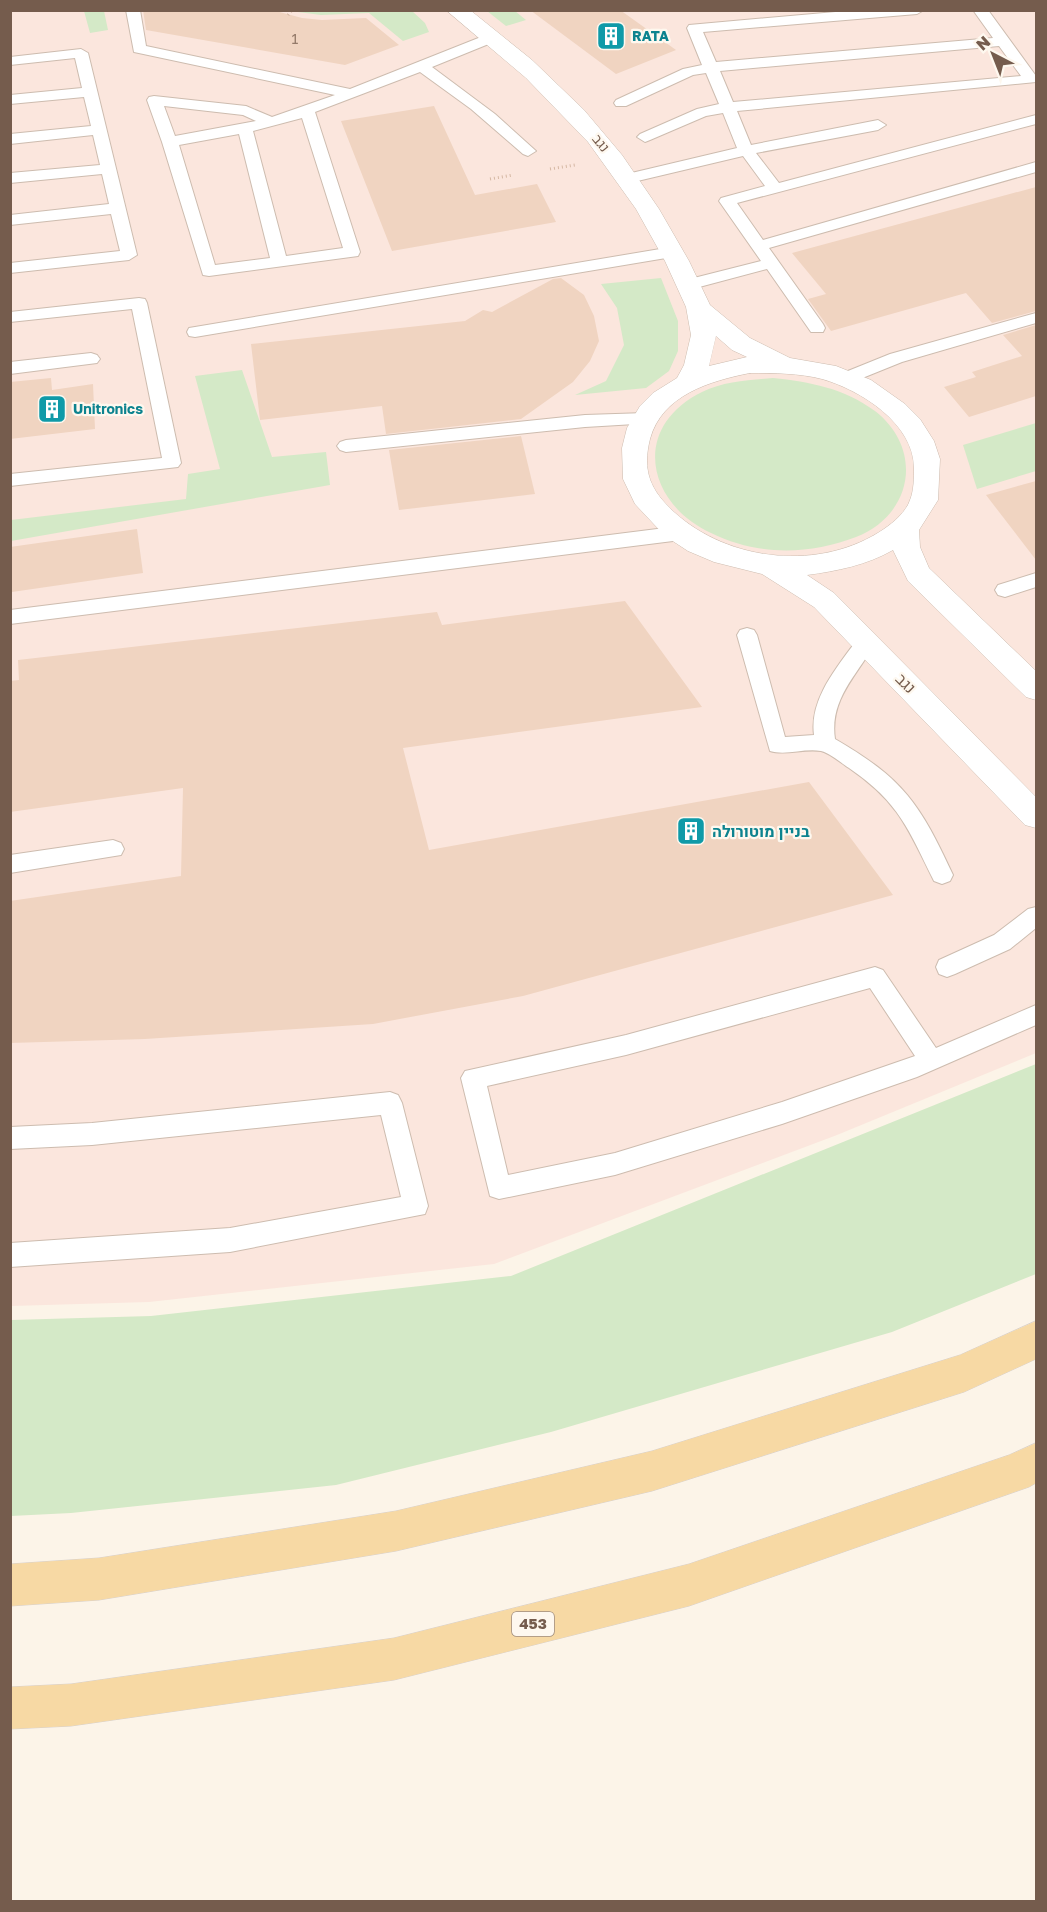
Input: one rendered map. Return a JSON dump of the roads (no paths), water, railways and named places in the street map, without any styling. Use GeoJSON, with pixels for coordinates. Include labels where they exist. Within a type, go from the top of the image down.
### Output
{"type":"FeatureCollection","features":[{"type":"Feature","properties":{"kind":"main road"},"geometry":{"type":"LineString","coordinates":[[10,1585],[99,1579],[396,1531],[652,1471],[964,1373],[1036,1340]]}},
{"type":"Feature","properties":{"kind":"main road","name":"453"},"geometry":{"type":"LineString","coordinates":[[10,1708],[71,1706],[394,1659],[689,1585],[1015,1473],[1036,1463]]}},
{"type":"Feature","properties":{"kind":"street","name":"נגב"},"geometry":{"type":"LineString","coordinates":[[456,10],[532,71],[562,99],[596,136],[629,178],[672,252],[702,311],[705,336],[703,353],[698,366],[687,382]]}},
{"type":"Feature","properties":{"kind":"street","name":"נגב"},"geometry":{"type":"LineString","coordinates":[[702,311],[741,344],[785,365]]}},
{"type":"Feature","properties":{"kind":"street"},"geometry":{"type":"LineString","coordinates":[[750,365],[785,365],[828,372],[844,379],[867,388],[899,411],[921,439],[929,470],[924,501],[906,526],[878,547],[841,561],[796,567],[750,562],[707,549],[681,533],[669,525],[643,496],[633,463],[637,431],[656,404],[687,382],[717,371],[750,365]]}},
{"type":"Feature","properties":{"kind":"street"},"geometry":{"type":"LineString","coordinates":[[906,526],[906,547],[918,574],[1036,689]]}},
{"type":"Feature","properties":{"kind":"street","name":"נגב"},"geometry":{"type":"LineString","coordinates":[[766,564],[824,600],[1036,816]]}},
{"type":"Feature","properties":{"kind":"lane"},"geometry":{"type":"LineString","coordinates":[[133,10],[140,49],[351,94]]}},
{"type":"Feature","properties":{"kind":"lane"},"geometry":{"type":"LineString","coordinates":[[775,188],[746,150],[694,27],[917,10]]}},
{"type":"Feature","properties":{"kind":"lane"},"geometry":{"type":"LineString","coordinates":[[645,137],[702,112],[728,107],[1031,79],[980,10]]}},
{"type":"Feature","properties":{"kind":"lane"},"geometry":{"type":"LineString","coordinates":[[170,142],[245,128],[307,111],[491,38]]}},
{"type":"Feature","properties":{"kind":"lane"},"geometry":{"type":"LineString","coordinates":[[621,103],[688,72],[711,67],[1003,41]]}},
{"type":"Feature","properties":{"kind":"lane"},"geometry":{"type":"LineString","coordinates":[[10,61],[81,53],[129,255],[10,268]]}},
{"type":"Feature","properties":{"kind":"lane"},"geometry":{"type":"LineString","coordinates":[[421,66],[454,88],[528,151]]}},
{"type":"Feature","properties":{"kind":"lane"},"geometry":{"type":"LineString","coordinates":[[10,100],[90,92]]}},
{"type":"Feature","properties":{"kind":"lane"},"geometry":{"type":"LineString","coordinates":[[271,122],[246,111],[154,100],[170,142],[209,271],[352,252],[307,111]]}},
{"type":"Feature","properties":{"kind":"lane"},"geometry":{"type":"LineString","coordinates":[[817,328],[727,201],[1036,120]]}},
{"type":"Feature","properties":{"kind":"lane"},"geometry":{"type":"LineString","coordinates":[[629,178],[746,150],[878,125]]}},
{"type":"Feature","properties":{"kind":"lane"},"geometry":{"type":"LineString","coordinates":[[245,128],[279,261]]}},
{"type":"Feature","properties":{"kind":"lane"},"geometry":{"type":"LineString","coordinates":[[10,139],[100,130]]}},
{"type":"Feature","properties":{"kind":"lane"},"geometry":{"type":"LineString","coordinates":[[759,246],[1036,167]]}},
{"type":"Feature","properties":{"kind":"lane"},"geometry":{"type":"LineString","coordinates":[[10,178],[109,169]]}},
{"type":"Feature","properties":{"kind":"lane"},"geometry":{"type":"LineString","coordinates":[[10,220],[118,208]]}},
{"type":"Feature","properties":{"kind":"lane"},"geometry":{"type":"LineString","coordinates":[[195,332],[672,252]]}},
{"type":"Feature","properties":{"kind":"lane"},"geometry":{"type":"LineString","coordinates":[[688,285],[771,263]]}},
{"type":"Feature","properties":{"kind":"lane"},"geometry":{"type":"LineString","coordinates":[[10,317],[139,303],[172,463],[10,480]]}},
{"type":"Feature","properties":{"kind":"lane"},"geometry":{"type":"LineString","coordinates":[[844,379],[896,358],[1036,318]]}},
{"type":"Feature","properties":{"kind":"lane"},"geometry":{"type":"LineString","coordinates":[[10,368],[91,358]]}},
{"type":"Feature","properties":{"kind":"lane"},"geometry":{"type":"LineString","coordinates":[[346,446],[585,421],[646,419]]}},
{"type":"Feature","properties":{"kind":"lane"},"geometry":{"type":"LineString","coordinates":[[10,617],[681,533]]}},
{"type":"Feature","properties":{"kind":"lane"},"geometry":{"type":"LineString","coordinates":[[1005,590],[1036,580]]}},
{"type":"Feature","properties":{"kind":"lane"},"geometry":{"type":"LineString","coordinates":[[747,635],[777,745],[825,743],[855,760],[887,785],[915,820],[942,875]]}},
{"type":"Feature","properties":{"kind":"lane"},"geometry":{"type":"LineString","coordinates":[[825,743],[821,728],[827,700],[866,642]]}},
{"type":"Feature","properties":{"kind":"lane"},"geometry":{"type":"LineString","coordinates":[[10,864],[113,849]]}},
{"type":"Feature","properties":{"kind":"lane"},"geometry":{"type":"LineString","coordinates":[[947,967],[1002,942],[1036,916]]}},
{"type":"Feature","properties":{"kind":"lane"},"geometry":{"type":"LineString","coordinates":[[931,1060],[875,977],[626,1045],[473,1078],[499,1188],[615,1164],[782,1113],[909,1070],[1036,1015]]}},
{"type":"Feature","properties":{"kind":"lane"},"geometry":{"type":"LineString","coordinates":[[10,1138],[92,1134],[390,1103],[416,1206],[230,1240],[10,1255]]}},
{"type":"Feature","properties":{"kind":"place","name":"RATA"},"geometry":{"type":"Point","coordinates":[611,36]}},
{"type":"Feature","properties":{"kind":"place","name":"Unitronics"},"geometry":{"type":"Point","coordinates":[52,409]}},
{"type":"Feature","properties":{"kind":"place","name":"בניין מוטורולה"},"geometry":{"type":"Point","coordinates":[691,831]}}]}
